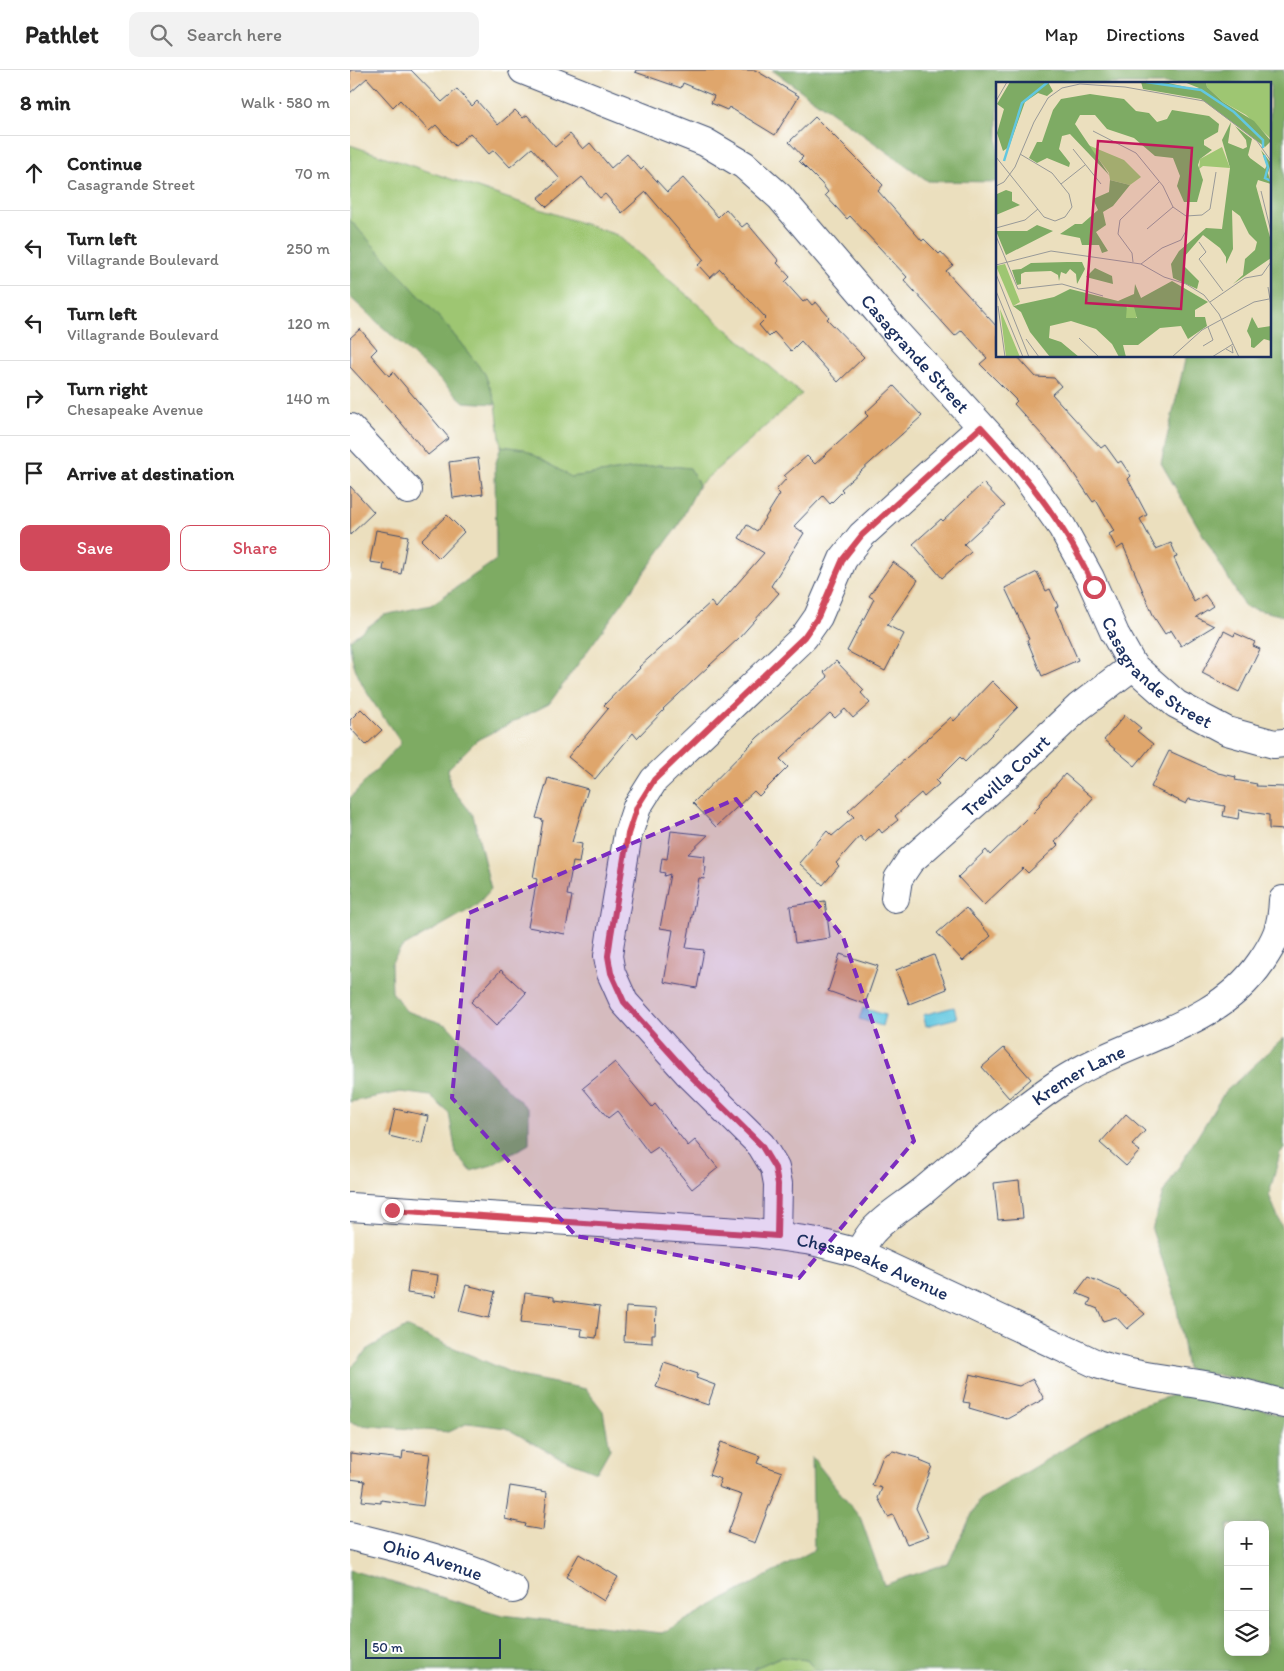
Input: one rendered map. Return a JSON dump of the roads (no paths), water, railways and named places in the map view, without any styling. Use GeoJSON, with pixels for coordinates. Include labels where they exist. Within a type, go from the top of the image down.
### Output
{"type":"FeatureCollection","features":[{"type":"Feature","properties":{"kind":"street","name":"Casagrande Street"},"geometry":{"type":"LineString","coordinates":[[523,70],[705,142],[738,160],[780,197],[892,328],[1022,471],[1062,527],[1090,578],[1115,634],[1133,666],[1176,704],[1227,731],[1274,744],[1284,744]]}},
{"type":"Feature","properties":{"kind":"street"},"geometry":{"type":"LineString","coordinates":[[777,1236],[778,1184],[775,1168],[765,1153],[624,1002],[611,973],[608,956],[628,834],[637,807],[654,780],[804,637],[818,617],[843,559],[862,535],[981,427]]}},
{"type":"Feature","properties":{"kind":"street"},"geometry":{"type":"LineString","coordinates":[[350,428],[408,490]]}},
{"type":"Feature","properties":{"kind":"street","name":"Trevilla Court"},"geometry":{"type":"LineString","coordinates":[[895,898],[898,879],[910,861],[1006,776],[1079,707],[1133,666]]}},
{"type":"Feature","properties":{"kind":"street","name":"Kremer Lane"},"geometry":{"type":"LineString","coordinates":[[859,1253],[872,1231],[971,1151],[1060,1083],[1185,1022],[1223,1002],[1236,992],[1249,980],[1276,940],[1282,920],[1283,900]]}},
{"type":"Feature","properties":{"kind":"street","name":"Chesapeake Avenue"},"geometry":{"type":"LineString","coordinates":[[350,1207],[777,1236],[859,1253],[960,1298],[1073,1355],[1097,1364],[1168,1381],[1217,1387],[1284,1404]]}},
{"type":"Feature","properties":{"kind":"street","name":"Ohio Avenue"},"geometry":{"type":"LineString","coordinates":[[350,1536],[429,1556],[481,1572],[513,1589]]}},
{"type":"Feature","properties":{"kind":"water"},"geometry":{"type":"Polygon","coordinates":[[[954,1007],[957,1018],[926,1026],[923,1015],[954,1007]]]}},
{"type":"Feature","properties":{"kind":"water"},"geometry":{"type":"Polygon","coordinates":[[[863,1008],[885,1015],[882,1026],[859,1019],[863,1008]]]}}]}
